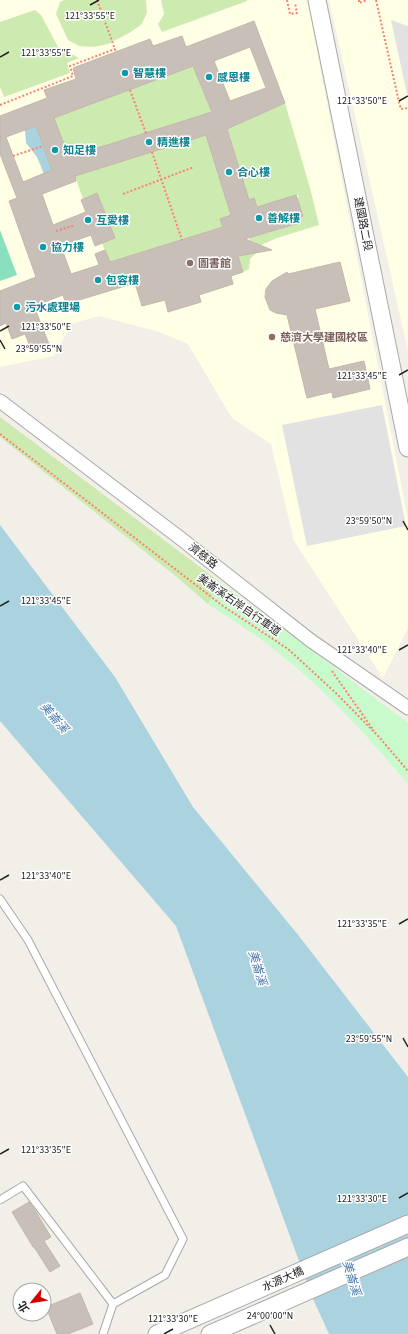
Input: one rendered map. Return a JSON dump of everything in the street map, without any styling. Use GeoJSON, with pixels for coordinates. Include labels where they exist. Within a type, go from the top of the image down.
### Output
{"type":"FeatureCollection","features":[{"type":"Feature","properties":{"kind":"street","name":"建國路二段"},"geometry":{"type":"LineString","coordinates":[[317,0],[408,448]]}},
{"type":"Feature","properties":{"kind":"street","name":"濟慈路"},"geometry":{"type":"LineString","coordinates":[[0,401],[180,538],[310,640],[408,708]]}},
{"type":"Feature","properties":{"kind":"street","name":"水源大橋"},"geometry":{"type":"LineString","coordinates":[[157,1334],[408,1224]]}},
{"type":"Feature","properties":{"kind":"street","name":"水源大橋"},"geometry":{"type":"LineString","coordinates":[[210,1334],[408,1247]]}},
{"type":"Feature","properties":{"kind":"lane"},"geometry":{"type":"LineString","coordinates":[[0,899],[28,940],[183,1240],[165,1275],[113,1304],[102,1334]]}},
{"type":"Feature","properties":{"kind":"lane"},"geometry":{"type":"LineString","coordinates":[[0,1200],[23,1186],[113,1304]]}},
{"type":"Feature","properties":{"kind":"path"},"geometry":{"type":"LineString","coordinates":[[97,0],[116,52]]}},
{"type":"Feature","properties":{"kind":"path"},"geometry":{"type":"LineString","coordinates":[[287,0],[290,14],[297,13],[295,3]]}},
{"type":"Feature","properties":{"kind":"path"},"geometry":{"type":"LineString","coordinates":[[359,0],[360,3],[367,0]]}},
{"type":"Feature","properties":{"kind":"path"},"geometry":{"type":"LineString","coordinates":[[376,0],[401,109],[408,108]]}},
{"type":"Feature","properties":{"kind":"path"},"geometry":{"type":"LineString","coordinates":[[0,105],[73,76],[70,66],[115,49]]}},
{"type":"Feature","properties":{"kind":"path"},"geometry":{"type":"LineString","coordinates":[[130,90],[146,133]]}},
{"type":"Feature","properties":{"kind":"path"},"geometry":{"type":"LineString","coordinates":[[13,156],[43,146]]}},
{"type":"Feature","properties":{"kind":"path"},"geometry":{"type":"LineString","coordinates":[[152,152],[182,240]]}},
{"type":"Feature","properties":{"kind":"path"},"geometry":{"type":"LineString","coordinates":[[123,194],[194,168]]}},
{"type":"Feature","properties":{"kind":"path"},"geometry":{"type":"LineString","coordinates":[[56,232],[75,225]]}},
{"type":"Feature","properties":{"kind":"path","name":"美崙溪右岸自行車道"},"geometry":{"type":"LineString","coordinates":[[0,434],[223,606],[288,650],[337,694],[379,737]]}},
{"type":"Feature","properties":{"kind":"path"},"geometry":{"type":"LineString","coordinates":[[329,653],[324,660],[379,737],[408,771]]}},
{"type":"Feature","properties":{"kind":"shaded area","name":"慈濟大學建國校區"},"geometry":{"type":"Polygon","coordinates":[[[0,0],[307,0],[408,520],[408,628],[383,678],[294,541],[271,444],[232,418],[188,344],[156,331],[99,316],[71,324],[54,356],[0,367],[0,0]]]}},
{"type":"Feature","properties":{"kind":"shaded area"},"geometry":{"type":"Polygon","coordinates":[[[329,0],[408,0],[408,351],[329,0]]]}},
{"type":"Feature","properties":{"kind":"shaded area"},"geometry":{"type":"Polygon","coordinates":[[[391,20],[408,26],[408,94],[407,94],[391,20]]]}},
{"type":"Feature","properties":{"kind":"shaded area"},"geometry":{"type":"Polygon","coordinates":[[[382,405],[406,526],[307,546],[282,425],[382,405]]]}},
{"type":"Feature","properties":{"kind":"green space"},"geometry":{"type":"Polygon","coordinates":[[[64,0],[146,0],[147,13],[141,25],[108,44],[94,47],[79,46],[68,40],[56,14],[60,2],[64,0]]]}},
{"type":"Feature","properties":{"kind":"green space"},"geometry":{"type":"Polygon","coordinates":[[[161,0],[247,1],[162,32],[158,24],[164,14],[161,0]]]}},
{"type":"Feature","properties":{"kind":"green space"},"geometry":{"type":"Polygon","coordinates":[[[35,10],[41,15],[58,47],[79,58],[67,63],[70,73],[4,97],[0,87],[0,22],[35,10]]]}},
{"type":"Feature","properties":{"kind":"green space"},"geometry":{"type":"Polygon","coordinates":[[[193,66],[212,112],[69,157],[54,118],[193,66]]]}},
{"type":"Feature","properties":{"kind":"green space"},"geometry":{"type":"Polygon","coordinates":[[[285,103],[310,188],[319,225],[253,247],[249,238],[298,223],[297,218],[303,216],[297,198],[299,197],[298,195],[257,207],[254,198],[249,200],[227,129],[285,103]]]}},
{"type":"Feature","properties":{"kind":"green space"},"geometry":{"type":"Polygon","coordinates":[[[218,131],[248,210],[221,219],[223,227],[110,262],[102,243],[115,238],[97,193],[83,199],[75,176],[218,131]]]}},
{"type":"Feature","properties":{"kind":"green space"},"geometry":{"type":"Polygon","coordinates":[[[0,230],[17,275],[0,281],[0,230]]]}},
{"type":"Feature","properties":{"kind":"green space"},"geometry":{"type":"Polygon","coordinates":[[[232,237],[257,252],[250,259],[249,269],[243,272],[232,237]]]}},
{"type":"Feature","properties":{"kind":"green space"},"geometry":{"type":"Polygon","coordinates":[[[0,417],[220,582],[208,604],[178,578],[0,437],[0,417]]]}},
{"type":"Feature","properties":{"kind":"green space"},"geometry":{"type":"Polygon","coordinates":[[[220,582],[408,723],[408,784],[363,733],[315,684],[272,647],[208,604],[220,582]]]}},
{"type":"Feature","properties":{"kind":"water"},"geometry":{"type":"Polygon","coordinates":[[[36,126],[52,170],[44,174],[37,157],[26,143],[25,130],[36,126]]]}},
{"type":"Feature","properties":{"kind":"water","name":"美崙溪"},"geometry":{"type":"Polygon","coordinates":[[[0,525],[115,677],[193,807],[299,936],[408,1077],[408,1334],[329,1334],[313,1299],[176,926],[0,721],[0,525]]]}},
{"type":"Feature","properties":{"kind":"building"},"geometry":{"type":"Polygon","coordinates":[[[254,21],[285,103],[227,129],[249,200],[254,198],[257,207],[296,195],[303,216],[297,218],[299,223],[245,239],[272,250],[238,256],[243,272],[231,276],[233,284],[199,295],[201,302],[168,312],[165,300],[142,306],[135,283],[66,304],[63,295],[34,306],[49,344],[32,351],[25,334],[12,339],[6,323],[0,326],[0,291],[36,277],[9,201],[17,198],[0,154],[0,116],[47,98],[44,90],[76,79],[73,68],[150,39],[153,46],[182,36],[186,47],[254,21]],[[250,47],[214,61],[230,101],[266,88],[250,47]],[[193,66],[54,118],[69,157],[212,112],[193,66]],[[36,126],[6,137],[23,182],[52,170],[36,126]],[[206,135],[75,176],[76,181],[42,194],[53,225],[86,212],[81,200],[97,193],[115,238],[95,246],[91,235],[61,246],[71,274],[99,265],[95,254],[105,250],[110,262],[223,227],[220,219],[231,215],[206,135]]]}},
{"type":"Feature","properties":{"kind":"building"},"geometry":{"type":"Polygon","coordinates":[[[340,262],[350,301],[315,309],[329,369],[364,361],[370,389],[333,398],[332,392],[307,398],[287,315],[270,310],[265,297],[266,289],[272,281],[287,272],[288,274],[340,262]]]}},
{"type":"Feature","properties":{"kind":"building"},"geometry":{"type":"Polygon","coordinates":[[[29,1202],[51,1237],[44,1241],[60,1266],[50,1272],[12,1212],[29,1202]]]}},
{"type":"Feature","properties":{"kind":"building"},"geometry":{"type":"Polygon","coordinates":[[[80,1293],[93,1324],[68,1334],[57,1334],[52,1322],[52,1305],[80,1293]]]}},
{"type":"Feature","properties":{"kind":"place","name":"智慧樓"},"geometry":{"type":"Point","coordinates":[125,73]}},
{"type":"Feature","properties":{"kind":"place","name":"感恩樓"},"geometry":{"type":"Point","coordinates":[209,77]}},
{"type":"Feature","properties":{"kind":"place","name":"精進樓"},"geometry":{"type":"Point","coordinates":[149,142]}},
{"type":"Feature","properties":{"kind":"place","name":"知足樓"},"geometry":{"type":"Point","coordinates":[55,150]}},
{"type":"Feature","properties":{"kind":"place","name":"合心樓"},"geometry":{"type":"Point","coordinates":[229,172]}},
{"type":"Feature","properties":{"kind":"place","name":"善解樓"},"geometry":{"type":"Point","coordinates":[259,218]}},
{"type":"Feature","properties":{"kind":"place","name":"互愛樓"},"geometry":{"type":"Point","coordinates":[88,220]}},
{"type":"Feature","properties":{"kind":"place","name":"協力樓"},"geometry":{"type":"Point","coordinates":[43,247]}},
{"type":"Feature","properties":{"kind":"place","name":"圖書館"},"geometry":{"type":"Point","coordinates":[190,263]}},
{"type":"Feature","properties":{"kind":"place","name":"包容樓"},"geometry":{"type":"Point","coordinates":[98,280]}},
{"type":"Feature","properties":{"kind":"place","name":"污水處理場"},"geometry":{"type":"Point","coordinates":[17,307]}},
{"type":"Feature","properties":{"kind":"place","name":"慈濟大學建國校區"},"geometry":{"type":"Point","coordinates":[272,337]}}]}
